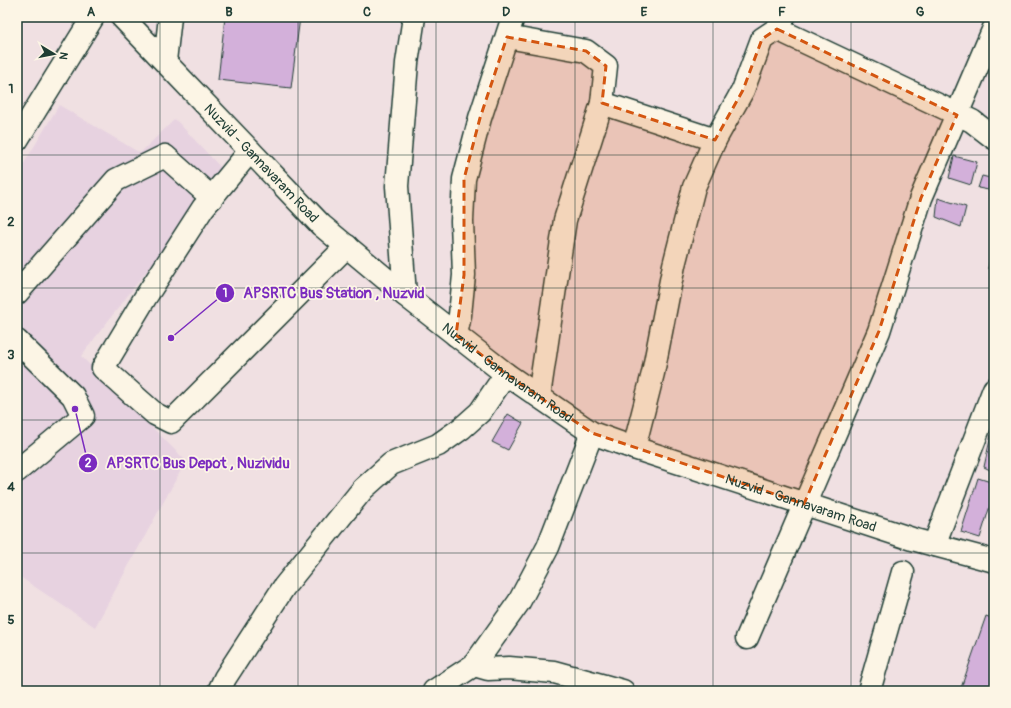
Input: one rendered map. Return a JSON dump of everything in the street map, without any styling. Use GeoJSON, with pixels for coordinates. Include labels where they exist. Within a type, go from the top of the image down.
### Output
{"type":"FeatureCollection","features":[{"type":"Feature","properties":{"kind":"street"},"geometry":{"type":"LineString","coordinates":[[17,140],[93,17]]}},
{"type":"Feature","properties":{"kind":"street","name":"Nuzvid - Gannavaram Road"},"geometry":{"type":"LineString","coordinates":[[122,17],[321,225],[405,295],[506,374],[592,433],[804,504],[934,545],[994,561]]}},
{"type":"Feature","properties":{"kind":"street"},"geometry":{"type":"LineString","coordinates":[[165,61],[170,17]]}},
{"type":"Feature","properties":{"kind":"street"},"geometry":{"type":"LineString","coordinates":[[405,295],[397,186],[407,63],[414,17]]}},
{"type":"Feature","properties":{"kind":"street"},"geometry":{"type":"LineString","coordinates":[[634,448],[653,373],[674,265],[694,187],[715,140],[743,90],[762,39],[780,23],[957,115],[972,121],[994,138]]}},
{"type":"Feature","properties":{"kind":"street"},"geometry":{"type":"LineString","coordinates":[[456,335],[460,315],[464,276],[462,222],[464,178],[480,118],[510,27],[586,51],[606,66],[602,104],[565,220],[539,396]]}},
{"type":"Feature","properties":{"kind":"street"},"geometry":{"type":"LineString","coordinates":[[747,638],[878,331],[921,198],[994,28]]}},
{"type":"Feature","properties":{"kind":"street"},"geometry":{"type":"LineString","coordinates":[[602,104],[715,140]]}},
{"type":"Feature","properties":{"kind":"street"},"geometry":{"type":"LineString","coordinates":[[250,151],[203,208],[145,298],[103,368],[155,414],[171,422],[347,246]]}},
{"type":"Feature","properties":{"kind":"street"},"geometry":{"type":"LineString","coordinates":[[17,293],[116,180],[165,156],[212,198]]}},
{"type":"Feature","properties":{"kind":"street"},"geometry":{"type":"LineString","coordinates":[[17,341],[73,396],[83,416],[17,471]]}},
{"type":"Feature","properties":{"kind":"street"},"geometry":{"type":"LineString","coordinates":[[219,691],[225,678],[284,587],[363,489],[391,464],[438,445],[462,428],[480,412],[506,374]]}},
{"type":"Feature","properties":{"kind":"street"},"geometry":{"type":"LineString","coordinates":[[934,545],[994,389]]}},
{"type":"Feature","properties":{"kind":"street"},"geometry":{"type":"LineString","coordinates":[[434,691],[474,665],[519,602],[544,554],[592,433]]}},
{"type":"Feature","properties":{"kind":"street"},"geometry":{"type":"LineString","coordinates":[[869,691],[903,572]]}},
{"type":"Feature","properties":{"kind":"street"},"geometry":{"type":"LineString","coordinates":[[474,665],[488,669],[509,668],[554,672],[623,691]]}},
{"type":"Feature","properties":{"kind":"highlighted area"},"geometry":{"type":"Polygon","coordinates":[[[777,29],[957,115],[921,198],[879,331],[804,504],[592,433],[506,374],[456,335],[464,275],[464,179],[480,118],[507,37],[586,51],[606,66],[602,103],[715,140],[743,90],[762,39],[777,29]]]}},
{"type":"Feature","properties":{"kind":"shaded area"},"geometry":{"type":"Polygon","coordinates":[[[59,105],[140,153],[175,119],[224,171],[81,356],[186,461],[95,627],[17,575],[17,175],[59,105]]]}},
{"type":"Feature","properties":{"kind":"building"},"geometry":{"type":"Polygon","coordinates":[[[225,17],[300,17],[291,88],[218,80],[225,17]]]}},
{"type":"Feature","properties":{"kind":"building"},"geometry":{"type":"Polygon","coordinates":[[[954,156],[977,162],[971,185],[949,178],[954,156]]]}},
{"type":"Feature","properties":{"kind":"building"},"geometry":{"type":"Polygon","coordinates":[[[982,176],[994,179],[994,191],[978,188],[982,176]]]}},
{"type":"Feature","properties":{"kind":"building"},"geometry":{"type":"Polygon","coordinates":[[[938,198],[966,207],[961,227],[936,217],[938,198]]]}},
{"type":"Feature","properties":{"kind":"building"},"geometry":{"type":"Polygon","coordinates":[[[992,251],[994,251],[994,269],[988,268],[992,251]]]}},
{"type":"Feature","properties":{"kind":"building"},"geometry":{"type":"Polygon","coordinates":[[[508,414],[523,423],[508,450],[492,442],[508,414]]]}},
{"type":"Feature","properties":{"kind":"building"},"geometry":{"type":"Polygon","coordinates":[[[991,435],[994,436],[994,472],[984,467],[991,435]]]}},
{"type":"Feature","properties":{"kind":"building"},"geometry":{"type":"Polygon","coordinates":[[[978,478],[994,483],[994,493],[980,538],[961,532],[978,478]]]}},
{"type":"Feature","properties":{"kind":"building"},"geometry":{"type":"Polygon","coordinates":[[[986,616],[994,619],[994,691],[969,691],[961,688],[986,616]]]}},
{"type":"Feature","properties":{"kind":"place","name":"APSRTC Bus Station , Nuzvid"},"geometry":{"type":"Point","coordinates":[171,338]}},
{"type":"Feature","properties":{"kind":"place","name":"APSRTC Bus Depot , Nuzividu"},"geometry":{"type":"Point","coordinates":[75,409]}}]}
